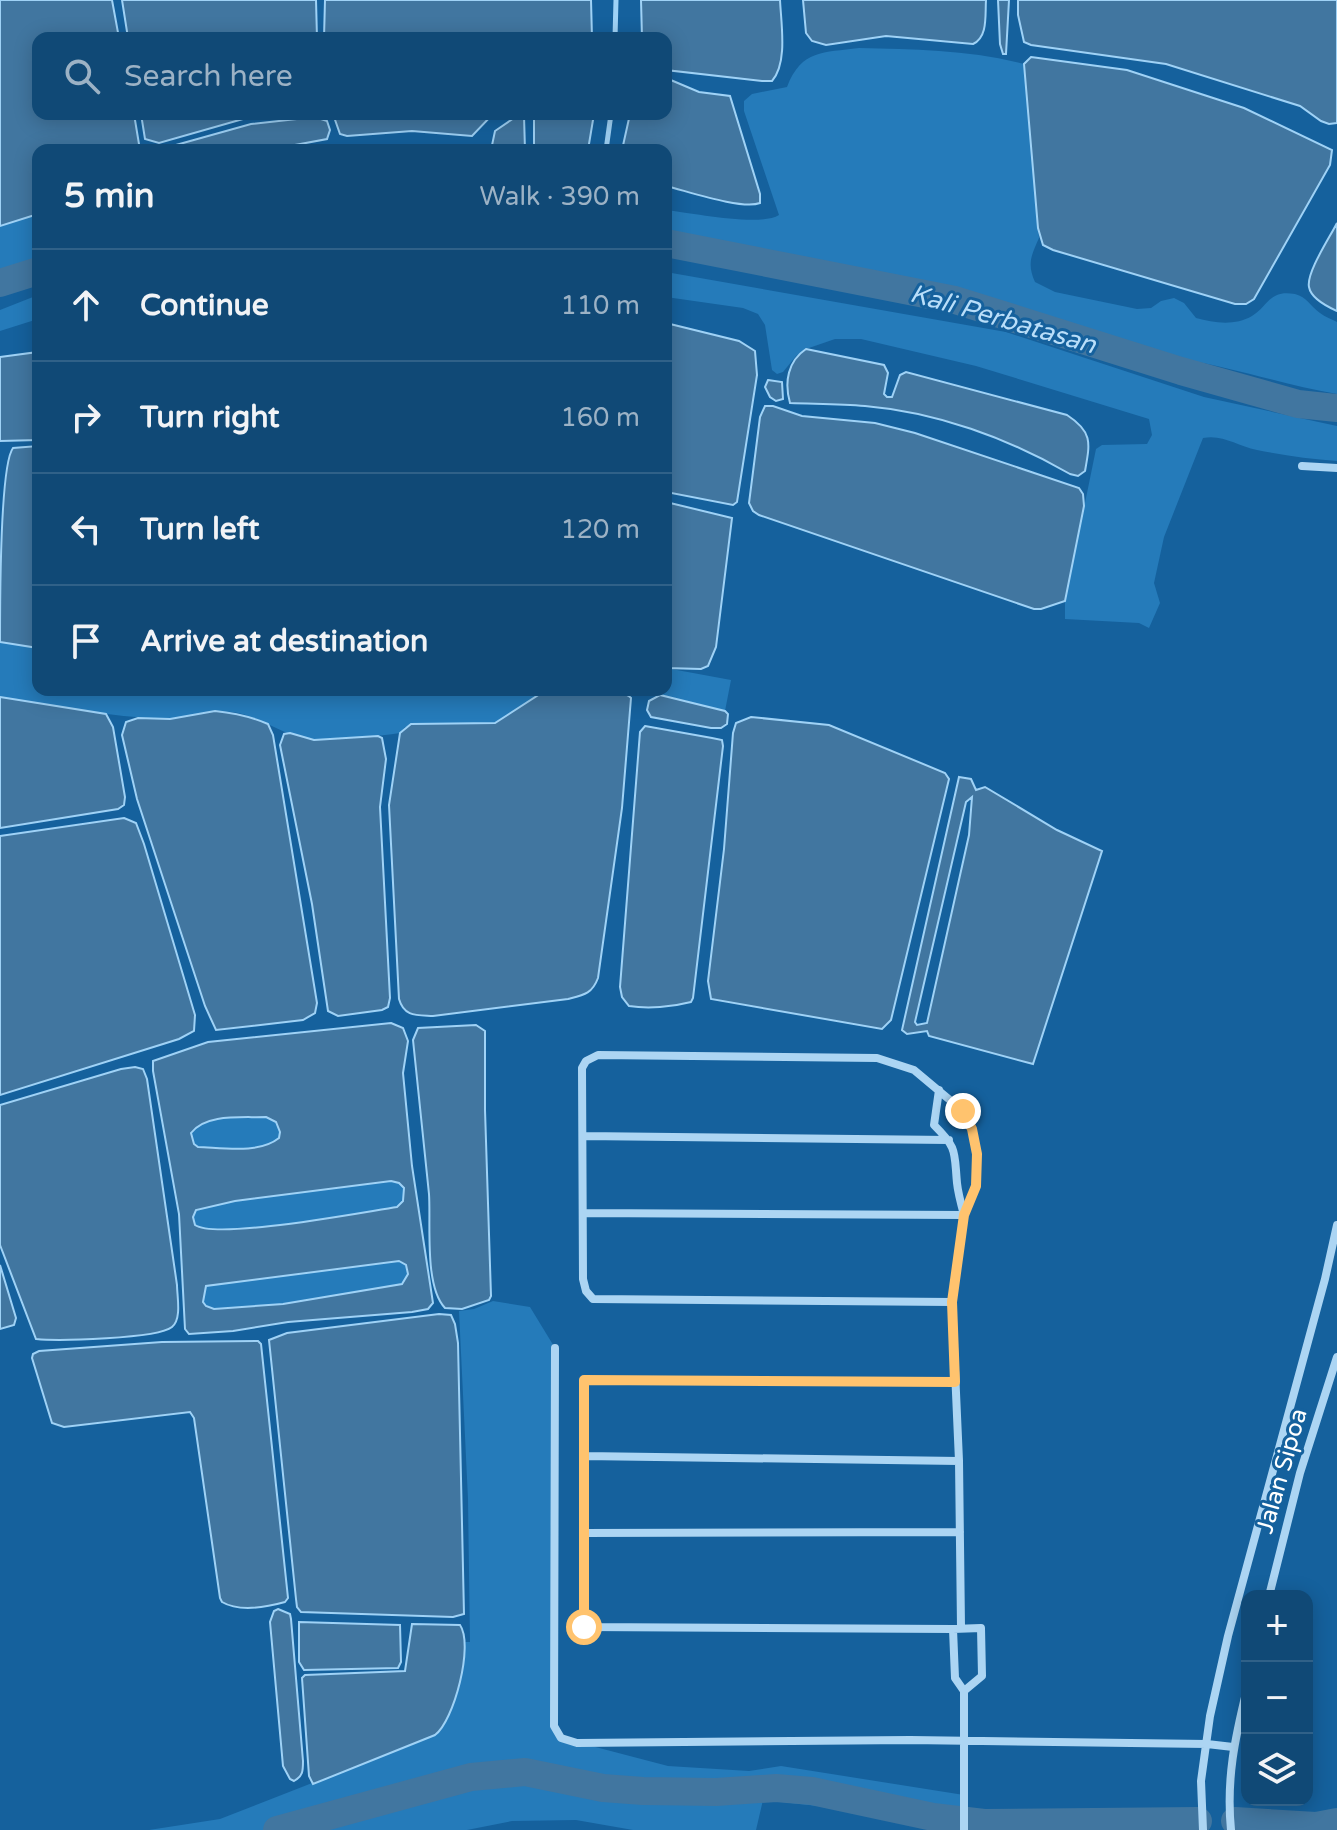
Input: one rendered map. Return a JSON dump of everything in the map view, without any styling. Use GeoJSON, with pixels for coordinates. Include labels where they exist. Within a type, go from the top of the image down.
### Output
{"type":"FeatureCollection","features":[{"type":"Feature","properties":{"kind":"street"},"geometry":{"type":"LineString","coordinates":[[1302,466],[1337,468]]}},
{"type":"Feature","properties":{"kind":"street"},"geometry":{"type":"LineString","coordinates":[[952,1302],[593,1299],[586,1291],[583,1279],[582,1068],[586,1061],[598,1055],[877,1058],[914,1070],[963,1111],[972,1129],[977,1154],[976,1186],[964,1215],[952,1302],[960,1532],[955,1678],[964,1691],[964,1830]]}},
{"type":"Feature","properties":{"kind":"street"},"geometry":{"type":"LineString","coordinates":[[939,1090],[934,1125],[949,1140],[956,1155],[957,1184],[964,1215]]}},
{"type":"Feature","properties":{"kind":"street"},"geometry":{"type":"LineString","coordinates":[[583,1136],[949,1140]]}},
{"type":"Feature","properties":{"kind":"street"},"geometry":{"type":"LineString","coordinates":[[584,1213],[964,1215]]}},
{"type":"Feature","properties":{"kind":"street"},"geometry":{"type":"LineString","coordinates":[[1203,1830],[1201,1781],[1210,1716],[1228,1636],[1337,1225]]}},
{"type":"Feature","properties":{"kind":"street"},"geometry":{"type":"LineString","coordinates":[[1325,1279],[1337,1281]]}},
{"type":"Feature","properties":{"kind":"street"},"geometry":{"type":"LineString","coordinates":[[555,1348],[554,1726],[561,1738],[577,1743],[963,1741],[1207,1744],[1233,1747]]}},
{"type":"Feature","properties":{"kind":"street","name":"Jalan Sipoa"},"geometry":{"type":"LineString","coordinates":[[1271,1590],[1300,1473],[1337,1357]]}},
{"type":"Feature","properties":{"kind":"street"},"geometry":{"type":"LineString","coordinates":[[955,1382],[584,1380],[584,1627],[981,1628],[982,1676],[964,1691]]}},
{"type":"Feature","properties":{"kind":"street"},"geometry":{"type":"LineString","coordinates":[[584,1456],[959,1461]]}},
{"type":"Feature","properties":{"kind":"street"},"geometry":{"type":"LineString","coordinates":[[584,1533],[960,1532]]}},
{"type":"Feature","properties":{"kind":"street"},"geometry":{"type":"LineString","coordinates":[[1231,1830],[1228,1782],[1241,1714]]}},
{"type":"Feature","properties":{"kind":"shaded area"},"geometry":{"type":"Polygon","coordinates":[[[0,0],[112,0],[118,32],[32,32],[32,120],[135,120],[139,144],[32,144],[32,216],[0,226],[0,0]]]}},
{"type":"Feature","properties":{"kind":"shaded area"},"geometry":{"type":"Polygon","coordinates":[[[122,0],[316,0],[317,32],[127,32],[122,0]]]}},
{"type":"Feature","properties":{"kind":"shaded area"},"geometry":{"type":"Polygon","coordinates":[[[325,0],[591,0],[592,32],[324,32],[325,0]]]}},
{"type":"Feature","properties":{"kind":"shaded area"},"geometry":{"type":"Polygon","coordinates":[[[641,0],[780,0],[782,54],[772,81],[672,71],[672,32],[642,32],[641,0]]]}},
{"type":"Feature","properties":{"kind":"shaded area"},"geometry":{"type":"Polygon","coordinates":[[[803,0],[986,0],[985,25],[978,41],[973,44],[886,36],[826,45],[812,41],[806,33],[803,0]]]}},
{"type":"Feature","properties":{"kind":"shaded area"},"geometry":{"type":"Polygon","coordinates":[[[998,0],[1009,0],[1006,54],[1003,54],[1000,44],[998,0]]]}},
{"type":"Feature","properties":{"kind":"shaded area"},"geometry":{"type":"Polygon","coordinates":[[[1018,0],[1337,0],[1337,123],[1321,121],[1300,106],[1166,64],[1031,45],[1024,42],[1018,0]]]}},
{"type":"Feature","properties":{"kind":"shaded area"},"geometry":{"type":"Polygon","coordinates":[[[859,48],[921,50],[963,53],[1024,64],[1039,238],[1031,260],[1035,282],[1055,292],[1137,309],[1151,308],[1161,301],[1174,298],[1184,303],[1196,318],[1224,323],[1252,316],[1274,296],[1286,293],[1299,295],[1337,322],[1337,394],[1180,359],[926,286],[853,273],[795,255],[672,233],[672,211],[757,220],[779,215],[744,111],[744,101],[752,94],[787,87],[807,59],[859,48]]]}},
{"type":"Feature","properties":{"kind":"shaded area"},"geometry":{"type":"Polygon","coordinates":[[[1031,57],[1127,70],[1244,108],[1332,150],[1330,165],[1254,299],[1246,304],[1235,304],[1043,245],[1038,228],[1024,64],[1031,57]]]}},
{"type":"Feature","properties":{"kind":"shaded area"},"geometry":{"type":"Polygon","coordinates":[[[672,81],[699,92],[730,96],[760,194],[760,203],[728,202],[672,188],[672,144],[623,144],[629,120],[672,120],[672,81]]]}},
{"type":"Feature","properties":{"kind":"shaded area"},"geometry":{"type":"Polygon","coordinates":[[[142,120],[240,120],[159,143],[145,139],[142,120]]]}},
{"type":"Feature","properties":{"kind":"shaded area"},"geometry":{"type":"Polygon","coordinates":[[[324,120],[330,130],[327,139],[300,144],[179,144],[251,124],[324,120]]]}},
{"type":"Feature","properties":{"kind":"shaded area"},"geometry":{"type":"Polygon","coordinates":[[[335,120],[487,120],[472,136],[412,131],[340,134],[335,120]]]}},
{"type":"Feature","properties":{"kind":"shaded area"},"geometry":{"type":"Polygon","coordinates":[[[511,120],[524,120],[525,144],[492,144],[495,131],[511,120]]]}},
{"type":"Feature","properties":{"kind":"shaded area"},"geometry":{"type":"Polygon","coordinates":[[[534,120],[593,120],[589,144],[534,144],[534,120]]]}},
{"type":"Feature","properties":{"kind":"shaded area"},"geometry":{"type":"Polygon","coordinates":[[[32,216],[32,266],[0,276],[0,226],[32,216]]]}},
{"type":"Feature","properties":{"kind":"shaded area"},"geometry":{"type":"Polygon","coordinates":[[[1337,223],[1337,311],[1316,298],[1310,291],[1309,281],[1337,223]]]}},
{"type":"Feature","properties":{"kind":"shaded area"},"geometry":{"type":"Polygon","coordinates":[[[672,273],[1006,332],[1204,397],[1337,426],[1337,461],[1277,454],[1224,439],[1203,438],[1164,537],[1154,583],[1160,603],[1149,628],[1139,623],[1065,619],[1065,601],[1096,449],[1102,445],[1147,444],[1152,435],[1149,419],[976,366],[861,339],[835,339],[806,349],[783,372],[777,374],[772,370],[765,325],[758,314],[743,308],[672,298],[672,273]]]}},
{"type":"Feature","properties":{"kind":"shaded area"},"geometry":{"type":"Polygon","coordinates":[[[32,297],[32,321],[0,331],[0,310],[32,297]]]}},
{"type":"Feature","properties":{"kind":"shaded area"},"geometry":{"type":"Polygon","coordinates":[[[672,324],[739,341],[755,351],[757,375],[737,502],[733,505],[672,493],[672,324]]]}},
{"type":"Feature","properties":{"kind":"shaded area"},"geometry":{"type":"Polygon","coordinates":[[[806,349],[884,365],[888,373],[884,394],[887,397],[892,397],[900,375],[906,372],[1067,415],[1081,427],[1088,439],[1085,471],[1078,476],[1070,474],[997,438],[918,414],[865,406],[790,403],[787,387],[791,366],[806,349]]]}},
{"type":"Feature","properties":{"kind":"shaded area"},"geometry":{"type":"Polygon","coordinates":[[[32,353],[32,440],[0,441],[0,357],[32,353]]]}},
{"type":"Feature","properties":{"kind":"shaded area"},"geometry":{"type":"Polygon","coordinates":[[[768,380],[782,382],[783,399],[776,401],[770,397],[765,387],[768,380]]]}},
{"type":"Feature","properties":{"kind":"shaded area"},"geometry":{"type":"Polygon","coordinates":[[[765,406],[802,416],[875,423],[915,433],[1079,488],[1084,506],[1065,601],[1034,609],[759,515],[749,503],[760,417],[765,406]]]}},
{"type":"Feature","properties":{"kind":"shaded area"},"geometry":{"type":"Polygon","coordinates":[[[32,446],[32,647],[0,642],[5,481],[13,448],[32,446]]]}},
{"type":"Feature","properties":{"kind":"shaded area"},"geometry":{"type":"Polygon","coordinates":[[[672,503],[732,518],[716,647],[708,666],[701,669],[672,668],[672,503]]]}},
{"type":"Feature","properties":{"kind":"shaded area"},"geometry":{"type":"Polygon","coordinates":[[[0,642],[32,647],[32,696],[537,696],[495,723],[405,727],[400,733],[326,740],[302,738],[250,716],[232,712],[174,719],[144,718],[0,697],[0,642]]]}},
{"type":"Feature","properties":{"kind":"shaded area"},"geometry":{"type":"Polygon","coordinates":[[[672,669],[731,680],[725,711],[664,696],[672,696],[672,669]]]}},
{"type":"Feature","properties":{"kind":"shaded area"},"geometry":{"type":"Polygon","coordinates":[[[537,696],[631,698],[622,808],[598,978],[587,993],[568,999],[433,1016],[417,1015],[404,1009],[399,999],[389,805],[400,733],[411,724],[495,723],[537,696]]]}},
{"type":"Feature","properties":{"kind":"shaded area"},"geometry":{"type":"Polygon","coordinates":[[[664,696],[725,711],[728,714],[727,724],[721,728],[711,728],[651,717],[647,710],[649,701],[664,696]]]}},
{"type":"Feature","properties":{"kind":"shaded area"},"geometry":{"type":"Polygon","coordinates":[[[0,697],[106,714],[113,727],[124,805],[118,809],[0,828],[0,697]]]}},
{"type":"Feature","properties":{"kind":"shaded area"},"geometry":{"type":"Polygon","coordinates":[[[215,711],[261,721],[268,724],[273,735],[317,1003],[315,1013],[303,1020],[216,1030],[205,1006],[137,799],[122,735],[126,722],[138,718],[170,719],[215,711]]]}},
{"type":"Feature","properties":{"kind":"shaded area"},"geometry":{"type":"Polygon","coordinates":[[[751,717],[829,725],[945,773],[949,779],[891,1020],[882,1029],[711,999],[708,981],[724,849],[733,733],[736,723],[751,717]]]}},
{"type":"Feature","properties":{"kind":"shaded area"},"geometry":{"type":"Polygon","coordinates":[[[645,726],[722,740],[723,746],[693,998],[684,1004],[652,1007],[629,1006],[622,997],[620,987],[640,732],[645,726]]]}},
{"type":"Feature","properties":{"kind":"shaded area"},"geometry":{"type":"Polygon","coordinates":[[[284,734],[314,740],[382,738],[386,759],[380,807],[390,998],[388,1007],[382,1010],[338,1016],[328,1011],[312,904],[280,745],[284,734]]]}},
{"type":"Feature","properties":{"kind":"shaded area"},"geometry":{"type":"Polygon","coordinates":[[[959,777],[971,779],[976,790],[985,787],[1057,830],[1102,851],[1033,1064],[929,1036],[927,1031],[907,1034],[902,1030],[959,777]],[[972,797],[966,802],[915,1022],[917,1025],[927,1023],[969,835],[972,797]]]}},
{"type":"Feature","properties":{"kind":"shaded area"},"geometry":{"type":"Polygon","coordinates":[[[124,818],[136,823],[144,844],[195,1015],[194,1031],[179,1039],[0,1095],[0,836],[124,818]]]}},
{"type":"Feature","properties":{"kind":"shaded area"},"geometry":{"type":"Polygon","coordinates":[[[391,1023],[403,1028],[408,1041],[403,1073],[412,1166],[433,1303],[428,1309],[189,1334],[185,1329],[179,1214],[153,1061],[208,1042],[391,1023]],[[266,1117],[206,1122],[191,1133],[194,1144],[198,1147],[241,1149],[271,1143],[279,1138],[280,1132],[276,1122],[266,1117]],[[391,1181],[235,1201],[196,1210],[193,1217],[195,1225],[209,1229],[260,1227],[397,1207],[403,1201],[404,1188],[391,1181]],[[399,1261],[206,1286],[203,1302],[214,1309],[283,1304],[402,1284],[408,1274],[406,1265],[399,1261]]]}},
{"type":"Feature","properties":{"kind":"shaded area"},"geometry":{"type":"Polygon","coordinates":[[[476,1025],[485,1031],[491,1296],[489,1300],[462,1309],[445,1308],[438,1298],[431,1270],[429,1194],[413,1040],[418,1028],[476,1025]]]}},
{"type":"Feature","properties":{"kind":"shaded area"},"geometry":{"type":"Polygon","coordinates":[[[135,1067],[143,1069],[147,1079],[177,1285],[177,1319],[172,1327],[163,1331],[128,1337],[36,1339],[0,1245],[0,1105],[135,1067]]]}},
{"type":"Feature","properties":{"kind":"shaded area"},"geometry":{"type":"Polygon","coordinates":[[[266,1117],[276,1122],[280,1132],[280,1138],[272,1143],[241,1149],[198,1147],[194,1144],[191,1133],[206,1122],[266,1117]]]}},
{"type":"Feature","properties":{"kind":"shaded area"},"geometry":{"type":"Polygon","coordinates":[[[391,1181],[404,1188],[403,1202],[398,1207],[292,1224],[231,1229],[209,1229],[195,1225],[193,1217],[195,1210],[235,1201],[391,1181]]]}},
{"type":"Feature","properties":{"kind":"shaded area"},"geometry":{"type":"Polygon","coordinates":[[[399,1261],[406,1265],[408,1274],[402,1284],[283,1304],[214,1309],[203,1302],[206,1286],[399,1261]]]}},
{"type":"Feature","properties":{"kind":"shaded area"},"geometry":{"type":"Polygon","coordinates":[[[0,1265],[16,1318],[14,1325],[0,1329],[0,1265]]]}},
{"type":"Feature","properties":{"kind":"shaded area"},"geometry":{"type":"Polygon","coordinates":[[[493,1301],[530,1307],[555,1348],[554,1726],[561,1738],[668,1766],[749,1771],[781,1766],[964,1795],[964,1830],[946,1830],[845,1809],[763,1800],[756,1830],[633,1830],[576,1820],[512,1821],[467,1830],[149,1830],[220,1819],[435,1735],[442,1728],[457,1692],[465,1642],[470,1642],[468,1499],[459,1311],[493,1301]]]}},
{"type":"Feature","properties":{"kind":"shaded area"},"geometry":{"type":"Polygon","coordinates":[[[451,1315],[458,1343],[464,1614],[453,1617],[301,1612],[296,1599],[269,1340],[287,1333],[451,1315]]]}},
{"type":"Feature","properties":{"kind":"shaded area"},"geometry":{"type":"Polygon","coordinates":[[[258,1341],[261,1344],[288,1598],[278,1604],[245,1608],[229,1605],[220,1598],[194,1418],[190,1412],[64,1427],[52,1423],[32,1358],[39,1351],[162,1342],[258,1341]]]}},
{"type":"Feature","properties":{"kind":"shaded area"},"geometry":{"type":"Polygon","coordinates":[[[278,1609],[290,1614],[291,1619],[303,1761],[302,1773],[294,1781],[283,1766],[270,1622],[278,1609]]]}},
{"type":"Feature","properties":{"kind":"shaded area"},"geometry":{"type":"Polygon","coordinates":[[[299,1622],[400,1625],[401,1662],[398,1668],[304,1670],[299,1662],[299,1622]]]}},
{"type":"Feature","properties":{"kind":"shaded area"},"geometry":{"type":"Polygon","coordinates":[[[412,1624],[460,1625],[464,1635],[460,1682],[442,1727],[435,1735],[313,1784],[309,1776],[302,1678],[305,1675],[405,1671],[412,1624]]]}},
{"type":"Feature","properties":{"kind":"shaded area"},"geometry":{"type":"Polygon","coordinates":[[[1252,1816],[1313,1823],[1337,1818],[1337,1828],[1270,1827],[1250,1830],[1252,1816]]]}},
{"type":"Feature","properties":{"kind":"waterway"},"geometry":{"type":"LineString","coordinates":[[615,32],[616,0]]}},
{"type":"Feature","properties":{"kind":"waterway"},"geometry":{"type":"LineString","coordinates":[[607,144],[610,120]]}},
{"type":"Feature","properties":{"kind":"waterway","name":"Kali Perbatasan"},"geometry":{"type":"LineString","coordinates":[[672,244],[955,300],[1181,371],[1298,404],[1337,408]]}},
{"type":"Feature","properties":{"kind":"waterway","name":"Kali Perbatasan"},"geometry":{"type":"LineString","coordinates":[[0,283],[32,273]]}},
{"type":"Feature","properties":{"kind":"waterway"},"geometry":{"type":"LineString","coordinates":[[277,1830],[471,1777],[525,1772],[603,1788],[643,1791],[716,1792],[776,1788],[812,1791],[933,1817],[984,1823],[1198,1821]]}},
{"type":"Feature","properties":{"kind":"waterway"},"geometry":{"type":"LineString","coordinates":[[1235,1821],[1316,1826],[1337,1822]]}},
{"type":"Feature","properties":{"kind":"route"},"geometry":{"type":"LineString","coordinates":[[584,1627],[584,1380],[955,1382],[952,1302],[964,1215],[976,1186],[977,1154],[972,1129],[963,1111]]}}]}
